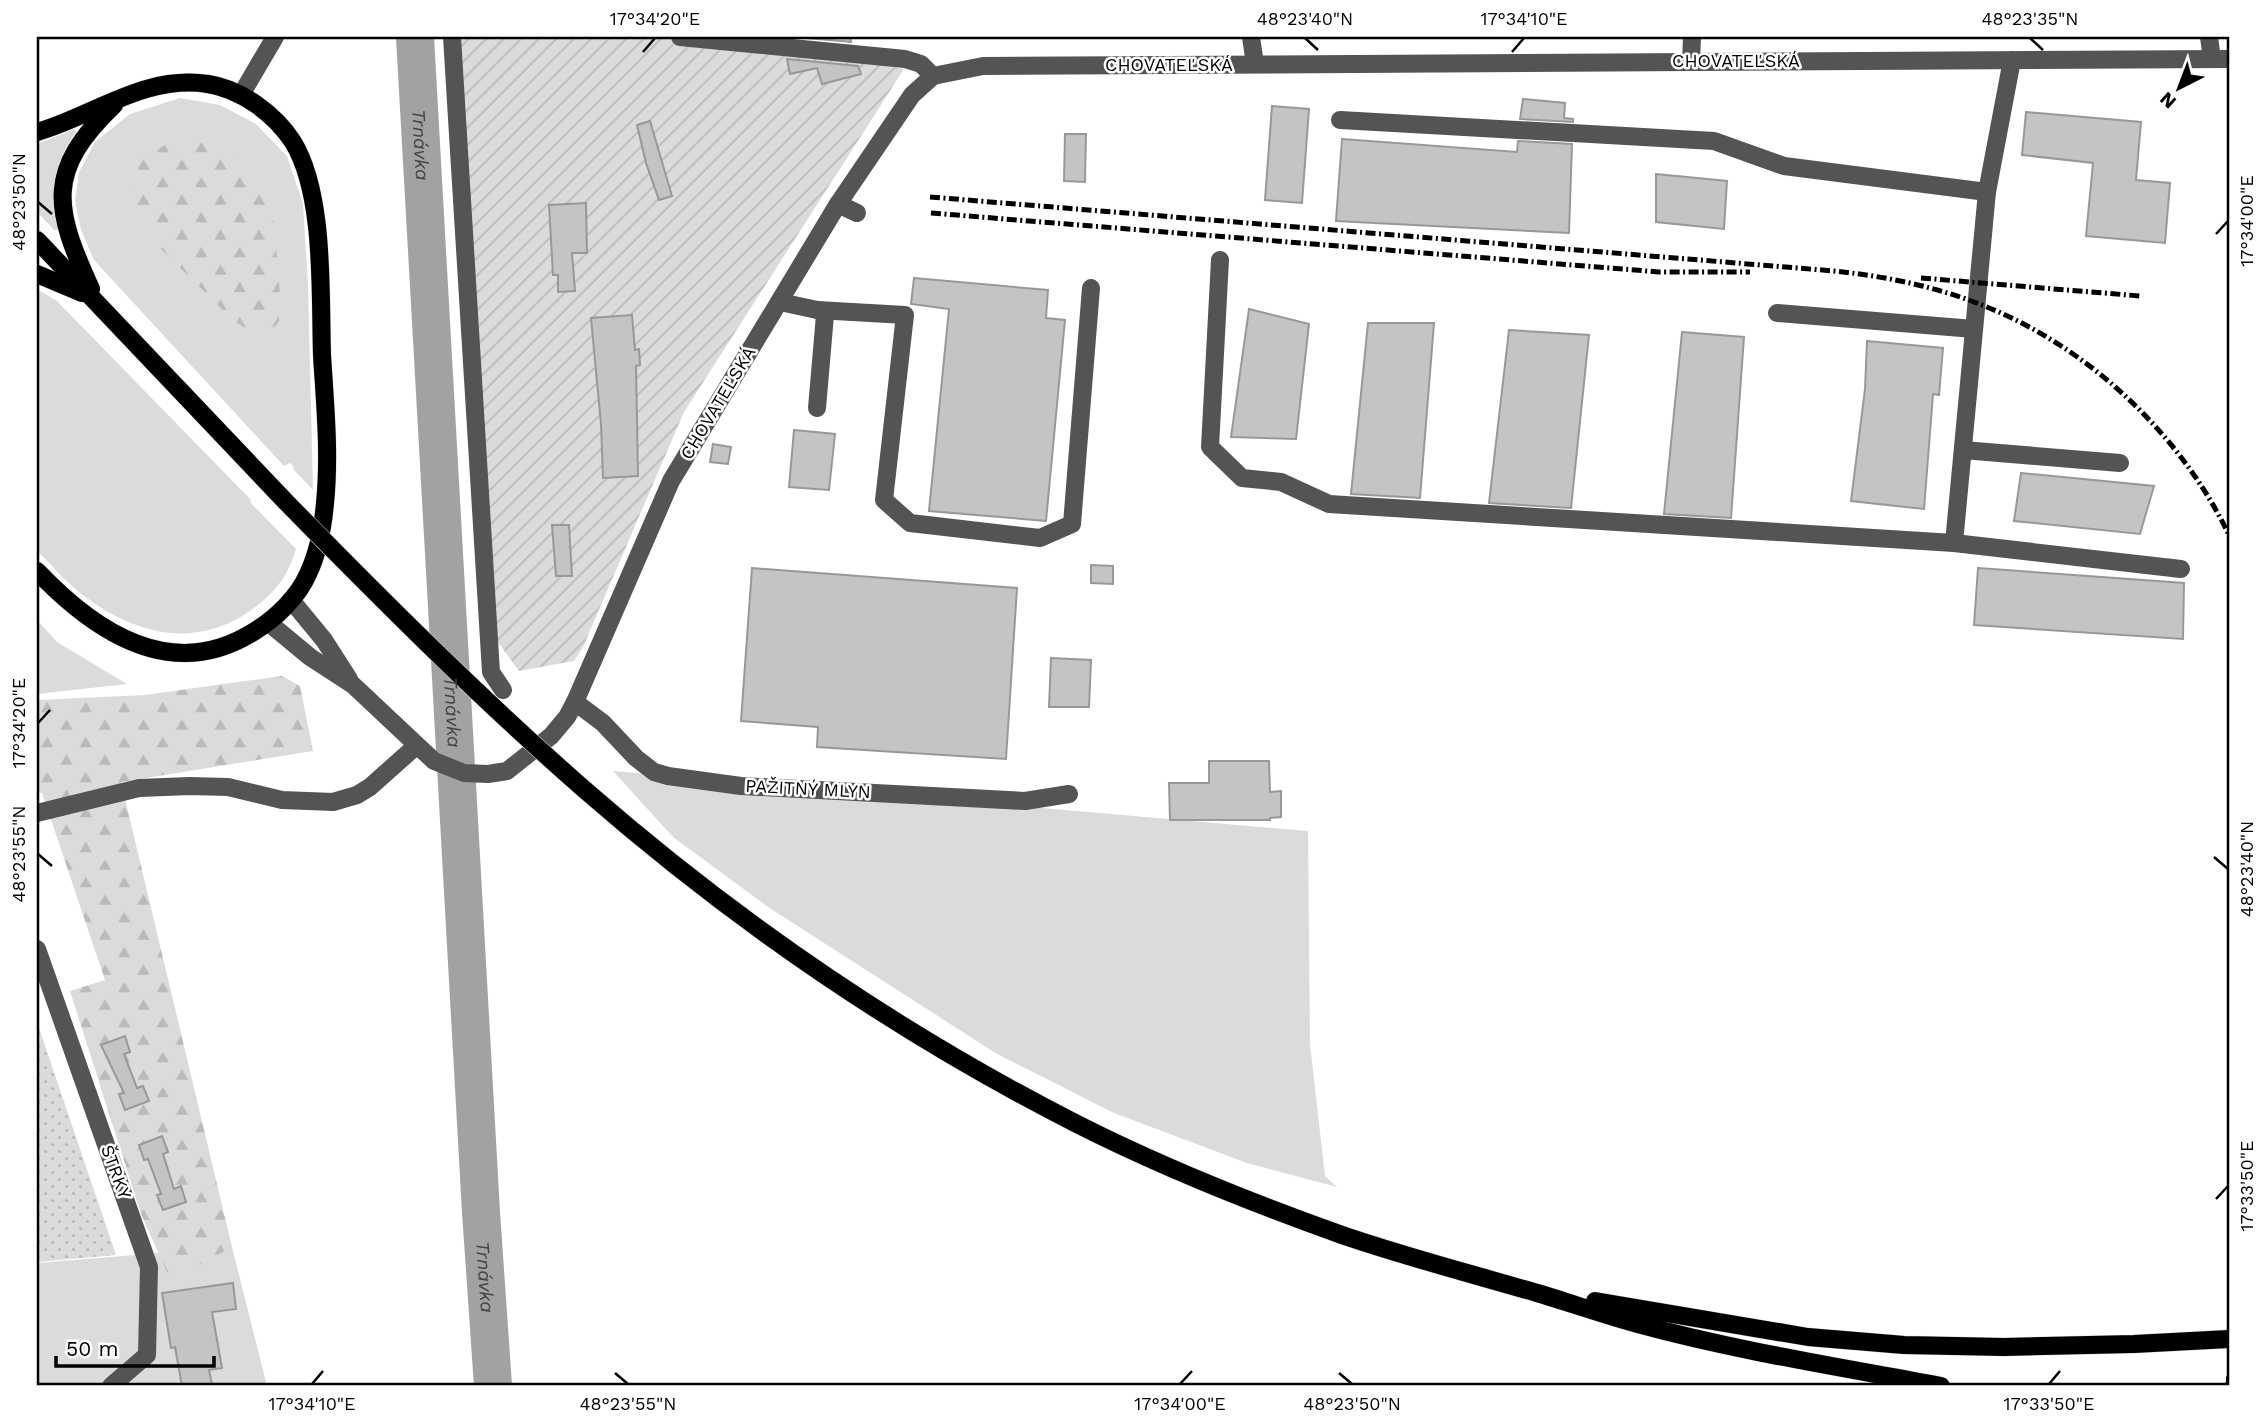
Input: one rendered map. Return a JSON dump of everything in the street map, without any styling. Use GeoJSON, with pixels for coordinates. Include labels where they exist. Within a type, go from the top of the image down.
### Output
{"type":"FeatureCollection","features":[{"type":"Feature","properties":{"kind":"main road"},"geometry":{"type":"LineString","coordinates":[[37,132],[145,89],[189,83],[209,84],[241,96],[269,114],[293,143],[310,183],[317,230],[327,452],[326,504],[316,556],[307,577],[291,600],[269,622],[232,643],[205,651],[181,653],[148,649],[122,639],[90,620],[37,571]]}},
{"type":"Feature","properties":{"kind":"main road"},"geometry":{"type":"LineString","coordinates":[[96,302],[65,228],[62,207],[64,183],[69,162],[81,142],[122,97]]}},
{"type":"Feature","properties":{"kind":"main road"},"geometry":{"type":"LineString","coordinates":[[37,240],[286,502],[484,697],[585,790],[692,880],[799,959],[934,1044],[1078,1124],[1174,1169],[1342,1235],[1639,1324],[1732,1346],[1941,1386]]}},
{"type":"Feature","properties":{"kind":"main road"},"geometry":{"type":"LineString","coordinates":[[37,274],[61,283],[96,302]]}},
{"type":"Feature","properties":{"kind":"main road"},"geometry":{"type":"LineString","coordinates":[[1536,1293],[1808,1337],[1929,1346],[2134,1344],[2229,1339]]}},
{"type":"Feature","properties":{"kind":"street"},"geometry":{"type":"LineString","coordinates":[[241,96],[275,37]]}},
{"type":"Feature","properties":{"kind":"street"},"geometry":{"type":"LineString","coordinates":[[452,37],[491,672],[503,690]]}},
{"type":"Feature","properties":{"kind":"street"},"geometry":{"type":"LineString","coordinates":[[680,37],[905,59],[921,64],[933,76]]}},
{"type":"Feature","properties":{"kind":"street"},"geometry":{"type":"LineString","coordinates":[[1251,37],[1255,64]]}},
{"type":"Feature","properties":{"kind":"street"},"geometry":{"type":"LineString","coordinates":[[1691,61],[1692,37]]}},
{"type":"Feature","properties":{"kind":"street"},"geometry":{"type":"LineString","coordinates":[[2209,37],[2221,59]]}},
{"type":"Feature","properties":{"kind":"street","name":"CHOVATEĽSKÁ"},"geometry":{"type":"LineString","coordinates":[[416,746],[434,761],[464,773],[488,774],[507,771],[551,736],[567,717],[671,481],[838,204],[912,95],[933,76],[983,66],[2221,59]]}},
{"type":"Feature","properties":{"kind":"street"},"geometry":{"type":"LineString","coordinates":[[1954,543],[1987,192],[2012,60]]}},
{"type":"Feature","properties":{"kind":"street"},"geometry":{"type":"LineString","coordinates":[[1340,120],[1714,141],[1784,166],[1987,192]]}},
{"type":"Feature","properties":{"kind":"street"},"geometry":{"type":"LineString","coordinates":[[838,204],[857,213]]}},
{"type":"Feature","properties":{"kind":"street"},"geometry":{"type":"LineString","coordinates":[[1220,260],[1210,447],[1242,478],[1281,482],[1329,504],[1954,543],[2181,569]]}},
{"type":"Feature","properties":{"kind":"street"},"geometry":{"type":"LineString","coordinates":[[817,310],[905,315],[884,500],[910,523],[1041,538],[1072,524],[1091,288]]}},
{"type":"Feature","properties":{"kind":"street"},"geometry":{"type":"LineString","coordinates":[[780,302],[822,311],[825,316],[817,408]]}},
{"type":"Feature","properties":{"kind":"street"},"geometry":{"type":"LineString","coordinates":[[1777,313],[1974,329]]}},
{"type":"Feature","properties":{"kind":"street"},"geometry":{"type":"LineString","coordinates":[[1963,450],[2120,463]]}},
{"type":"Feature","properties":{"kind":"street"},"geometry":{"type":"LineString","coordinates":[[291,600],[324,640],[353,685]]}},
{"type":"Feature","properties":{"kind":"street"},"geometry":{"type":"LineString","coordinates":[[37,813],[139,788],[190,786],[228,788],[282,800],[333,802],[357,795],[370,787],[416,746],[353,685],[310,657],[269,622]]}},
{"type":"Feature","properties":{"kind":"street","name":"PAŽITNÝ MLYN"},"geometry":{"type":"LineString","coordinates":[[575,702],[603,723],[636,758],[654,772],[668,776],[741,786],[1025,801],[1069,794]]}},
{"type":"Feature","properties":{"kind":"street","name":"ŠTRKY"},"geometry":{"type":"LineString","coordinates":[[37,949],[149,1267],[147,1355],[111,1386]]}},
{"type":"Feature","properties":{"kind":"green space"},"geometry":{"type":"Polygon","coordinates":[[[454,37],[742,37],[904,69],[684,412],[583,647],[574,661],[519,671],[497,641],[454,37]]]}},
{"type":"Feature","properties":{"kind":"green space"},"geometry":{"type":"Polygon","coordinates":[[[180,98],[220,105],[256,124],[287,156],[303,204],[308,285],[313,490],[290,463],[284,466],[94,260],[81,230],[75,200],[79,172],[95,142],[130,114],[180,98]]]}},
{"type":"Feature","properties":{"kind":"green space"},"geometry":{"type":"Polygon","coordinates":[[[75,129],[56,179],[54,204],[58,230],[54,230],[37,212],[37,144],[75,129]]]}},
{"type":"Feature","properties":{"kind":"green space"},"geometry":{"type":"Polygon","coordinates":[[[201,142],[236,153],[266,184],[274,223],[281,307],[279,321],[270,333],[253,333],[234,321],[159,247],[133,214],[129,189],[139,163],[166,144],[201,142]]]}},
{"type":"Feature","properties":{"kind":"green space"},"geometry":{"type":"Polygon","coordinates":[[[37,289],[57,301],[296,549],[288,570],[277,587],[244,615],[223,626],[201,632],[158,631],[138,626],[117,617],[79,592],[37,551],[37,289]]]}},
{"type":"Feature","properties":{"kind":"green space"},"geometry":{"type":"Polygon","coordinates":[[[37,620],[57,642],[127,684],[37,694],[37,620]]]}},
{"type":"Feature","properties":{"kind":"green space"},"geometry":{"type":"Polygon","coordinates":[[[282,676],[300,686],[313,751],[121,782],[232,1247],[171,1281],[141,1214],[70,991],[105,980],[42,793],[37,793],[37,700],[145,695],[282,676]]]}},
{"type":"Feature","properties":{"kind":"green space"},"geometry":{"type":"Polygon","coordinates":[[[613,771],[1308,831],[1310,1044],[1325,1176],[1337,1187],[1247,1163],[1114,1113],[997,1054],[768,907],[673,837],[613,771]]]}},
{"type":"Feature","properties":{"kind":"green space"},"geometry":{"type":"Polygon","coordinates":[[[37,1022],[116,1255],[37,1262],[37,1022]]]}},
{"type":"Feature","properties":{"kind":"green space"},"geometry":{"type":"Polygon","coordinates":[[[232,1247],[267,1386],[37,1386],[37,1263],[232,1247]]]}},
{"type":"Feature","properties":{"kind":"building"},"geometry":{"type":"Polygon","coordinates":[[[794,37],[850,37],[851,42],[794,37]]]}},
{"type":"Feature","properties":{"kind":"building"},"geometry":{"type":"Polygon","coordinates":[[[787,59],[858,66],[861,74],[822,84],[817,68],[790,74],[787,59]]]}},
{"type":"Feature","properties":{"kind":"building"},"geometry":{"type":"Polygon","coordinates":[[[1523,99],[1565,103],[1564,118],[1573,119],[1573,122],[1520,119],[1523,99]]]}},
{"type":"Feature","properties":{"kind":"building"},"geometry":{"type":"Polygon","coordinates":[[[1272,106],[1309,109],[1302,203],[1265,200],[1272,106]]]}},
{"type":"Feature","properties":{"kind":"building"},"geometry":{"type":"Polygon","coordinates":[[[2026,112],[2141,122],[2136,180],[2170,183],[2165,243],[2086,236],[2093,163],[2022,155],[2026,112]]]}},
{"type":"Feature","properties":{"kind":"building"},"geometry":{"type":"Polygon","coordinates":[[[650,121],[672,196],[659,200],[637,125],[650,121]]]}},
{"type":"Feature","properties":{"kind":"building"},"geometry":{"type":"Polygon","coordinates":[[[1065,134],[1086,134],[1085,182],[1064,181],[1065,134]]]}},
{"type":"Feature","properties":{"kind":"building"},"geometry":{"type":"Polygon","coordinates":[[[1342,139],[1517,152],[1518,141],[1572,144],[1569,233],[1336,221],[1342,139]]]}},
{"type":"Feature","properties":{"kind":"building"},"geometry":{"type":"Polygon","coordinates":[[[1656,174],[1727,181],[1724,229],[1656,222],[1656,174]]]}},
{"type":"Feature","properties":{"kind":"building"},"geometry":{"type":"Polygon","coordinates":[[[586,203],[587,253],[572,253],[575,291],[558,292],[558,275],[553,275],[549,205],[586,203]]]}},
{"type":"Feature","properties":{"kind":"building"},"geometry":{"type":"Polygon","coordinates":[[[914,278],[1048,290],[1046,318],[1065,320],[1046,521],[929,511],[949,309],[911,304],[914,278]]]}},
{"type":"Feature","properties":{"kind":"building"},"geometry":{"type":"Polygon","coordinates":[[[1249,309],[1309,324],[1296,439],[1231,437],[1249,309]]]}},
{"type":"Feature","properties":{"kind":"building"},"geometry":{"type":"Polygon","coordinates":[[[632,315],[635,350],[639,349],[640,365],[636,366],[638,476],[603,478],[591,318],[632,315]]]}},
{"type":"Feature","properties":{"kind":"building"},"geometry":{"type":"Polygon","coordinates":[[[1368,323],[1434,323],[1420,498],[1351,494],[1368,323]]]}},
{"type":"Feature","properties":{"kind":"building"},"geometry":{"type":"Polygon","coordinates":[[[1509,330],[1589,335],[1571,508],[1489,503],[1509,330]]]}},
{"type":"Feature","properties":{"kind":"building"},"geometry":{"type":"Polygon","coordinates":[[[1682,332],[1744,337],[1731,518],[1664,514],[1682,332]]]}},
{"type":"Feature","properties":{"kind":"building"},"geometry":{"type":"Polygon","coordinates":[[[1867,341],[1943,348],[1939,395],[1933,394],[1924,509],[1851,501],[1865,389],[1867,341]]]}},
{"type":"Feature","properties":{"kind":"building"},"geometry":{"type":"Polygon","coordinates":[[[794,430],[835,434],[829,490],[789,487],[794,430]]]}},
{"type":"Feature","properties":{"kind":"building"},"geometry":{"type":"Polygon","coordinates":[[[713,444],[731,447],[728,464],[710,462],[713,444]]]}},
{"type":"Feature","properties":{"kind":"building"},"geometry":{"type":"Polygon","coordinates":[[[2021,473],[2154,486],[2140,534],[2014,521],[2021,473]]]}},
{"type":"Feature","properties":{"kind":"building"},"geometry":{"type":"Polygon","coordinates":[[[552,525],[569,525],[572,576],[556,576],[552,525]]]}},
{"type":"Feature","properties":{"kind":"building"},"geometry":{"type":"Polygon","coordinates":[[[1091,565],[1113,566],[1113,584],[1091,583],[1091,565]]]}},
{"type":"Feature","properties":{"kind":"building"},"geometry":{"type":"Polygon","coordinates":[[[752,568],[1017,588],[1006,759],[817,747],[818,727],[741,721],[752,568]]]}},
{"type":"Feature","properties":{"kind":"building"},"geometry":{"type":"Polygon","coordinates":[[[1978,568],[2184,583],[2183,639],[1974,625],[1978,568]]]}},
{"type":"Feature","properties":{"kind":"building"},"geometry":{"type":"Polygon","coordinates":[[[1051,658],[1091,660],[1089,707],[1049,707],[1051,658]]]}},
{"type":"Feature","properties":{"kind":"building"},"geometry":{"type":"Polygon","coordinates":[[[1209,761],[1269,761],[1270,792],[1281,791],[1281,817],[1270,820],[1170,820],[1169,783],[1209,783],[1209,761]]]}},
{"type":"Feature","properties":{"kind":"building"},"geometry":{"type":"Polygon","coordinates":[[[125,1036],[130,1052],[124,1054],[137,1088],[143,1086],[149,1101],[125,1110],[119,1094],[124,1093],[101,1045],[125,1036]]]}},
{"type":"Feature","properties":{"kind":"building"},"geometry":{"type":"Polygon","coordinates":[[[162,1136],[168,1152],[163,1154],[174,1189],[181,1186],[186,1202],[163,1210],[157,1195],[161,1194],[148,1159],[144,1160],[139,1145],[162,1136]]]}},
{"type":"Feature","properties":{"kind":"building"},"geometry":{"type":"Polygon","coordinates":[[[233,1283],[236,1309],[212,1312],[222,1368],[209,1370],[212,1384],[182,1386],[175,1347],[171,1348],[162,1293],[233,1283]]]}},
{"type":"Feature","properties":{"kind":"waterway","name":"Trnávka"},"geometry":{"type":"LineString","coordinates":[[415,37],[493,1386]]}},
{"type":"Feature","properties":{"kind":"railway"},"geometry":{"type":"LineString","coordinates":[[930,197],[1834,271],[1923,286],[1974,302],[2014,319],[2053,341],[2124,394],[2183,460],[2229,535]]}},
{"type":"Feature","properties":{"kind":"railway"},"geometry":{"type":"LineString","coordinates":[[931,213],[1659,272],[1750,272]]}},
{"type":"Feature","properties":{"kind":"railway"},"geometry":{"type":"LineString","coordinates":[[1921,278],[2140,296]]}},
{"type":"Feature","properties":{"kind":"railway"},"geometry":{"type":"LineString","coordinates":[[2228,1386],[2229,1374]]}}]}
